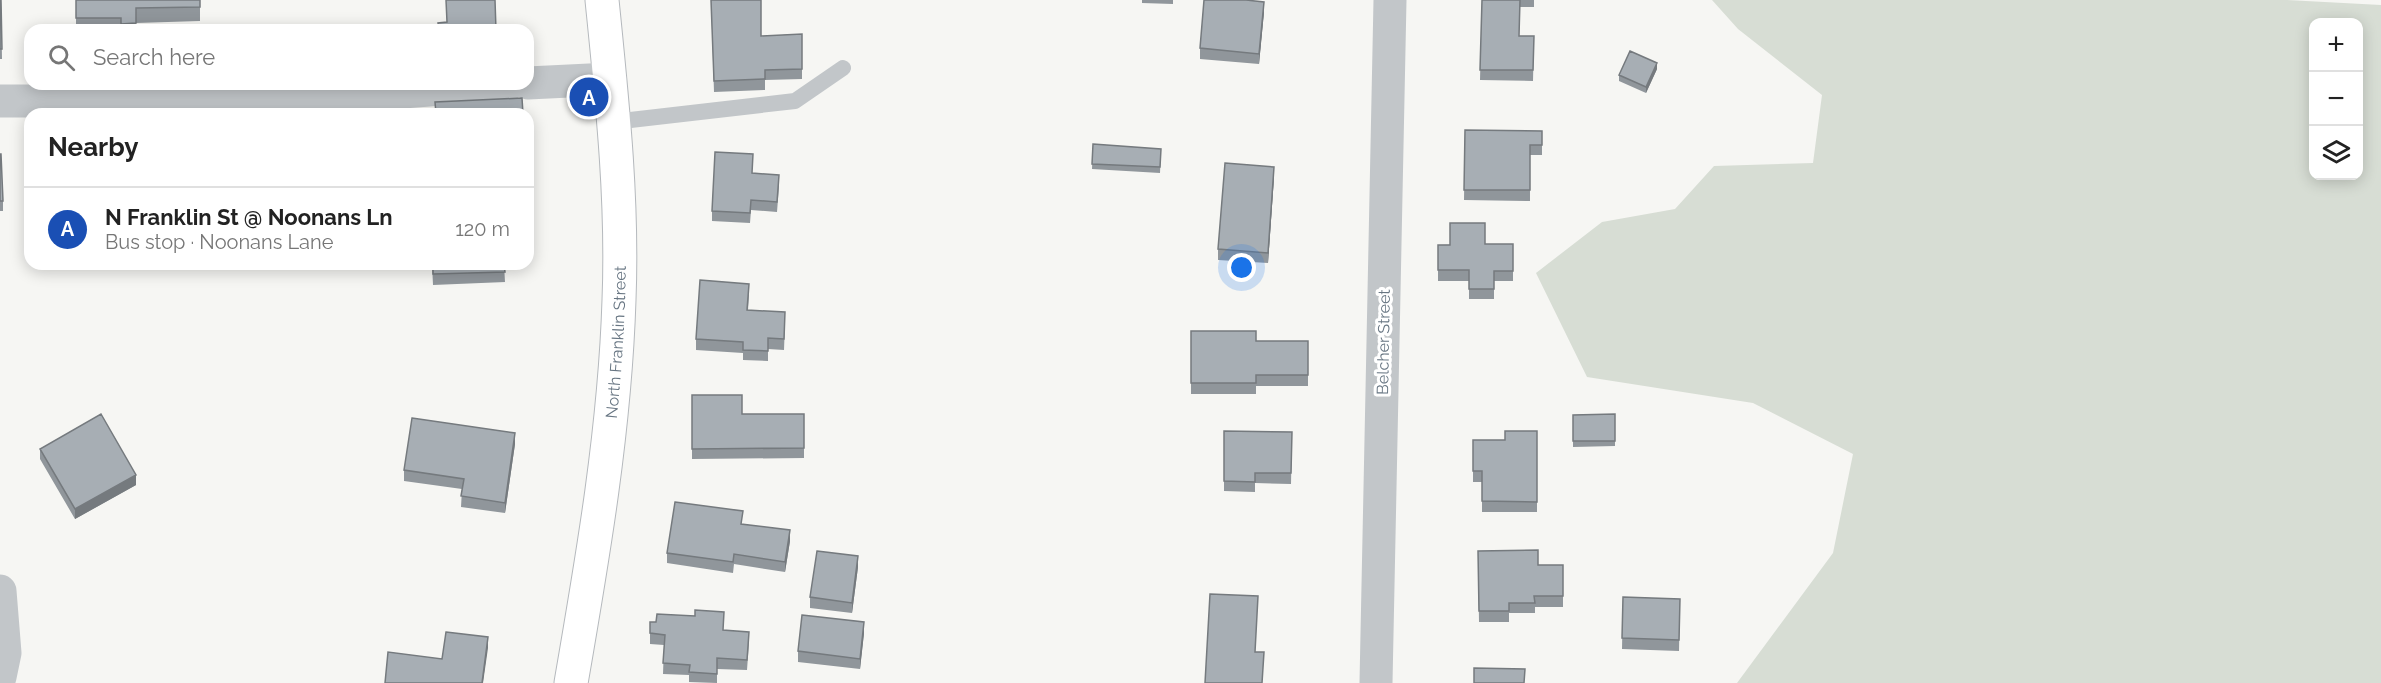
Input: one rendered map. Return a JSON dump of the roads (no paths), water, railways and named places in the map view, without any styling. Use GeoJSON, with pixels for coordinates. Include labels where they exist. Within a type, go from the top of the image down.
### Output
{"type":"FeatureCollection","features":[{"type":"Feature","properties":{"kind":"main road","name":"North Franklin Street"},"geometry":{"type":"LineString","coordinates":[[571,683],[601,499],[616,360],[619,238],[610,79],[602,0]]}},
{"type":"Feature","properties":{"kind":"street","name":"Belcher Street"},"geometry":{"type":"LineString","coordinates":[[1376,683],[1390,0]]}},
{"type":"Feature","properties":{"kind":"street"},"geometry":{"type":"LineString","coordinates":[[534,83],[610,79]]}},
{"type":"Feature","properties":{"kind":"street"},"geometry":{"type":"LineString","coordinates":[[0,101],[132,101],[241,95],[363,95],[429,90]]}},
{"type":"Feature","properties":{"kind":"street"},"geometry":{"type":"LineString","coordinates":[[0,591],[5,653],[0,677]]}},
{"type":"Feature","properties":{"kind":"lane"},"geometry":{"type":"LineString","coordinates":[[613,122],[795,101],[843,68]]}},
{"type":"Feature","properties":{"kind":"place","name":"N Franklin St @ Noonans Ln"},"geometry":{"type":"Point","coordinates":[589,97]}}]}
